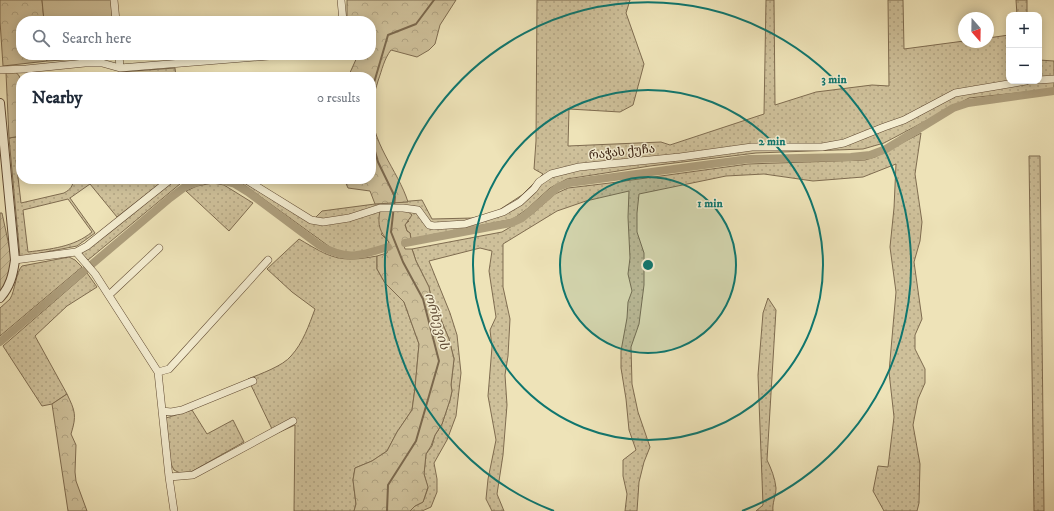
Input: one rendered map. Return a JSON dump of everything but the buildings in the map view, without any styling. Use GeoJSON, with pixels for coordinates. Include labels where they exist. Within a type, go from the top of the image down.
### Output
{"type":"FeatureCollection","features":[{"type":"Feature","properties":{"kind":"street"},"geometry":{"type":"LineString","coordinates":[[114,0],[116,16]]}},
{"type":"Feature","properties":{"kind":"street"},"geometry":{"type":"LineString","coordinates":[[342,0],[343,16]]}},
{"type":"Feature","properties":{"kind":"street"},"geometry":{"type":"LineString","coordinates":[[119,60],[120,68]]}},
{"type":"Feature","properties":{"kind":"street"},"geometry":{"type":"LineString","coordinates":[[0,70],[85,63],[102,63],[120,68],[219,60]]}},
{"type":"Feature","properties":{"kind":"street"},"geometry":{"type":"LineString","coordinates":[[1042,80],[1054,79]]}},
{"type":"Feature","properties":{"kind":"street","name":"რაჭას ქუჩა"},"geometry":{"type":"LineString","coordinates":[[253,184],[311,220],[323,222],[349,218],[380,208],[399,208],[418,210],[429,225],[464,224],[503,212],[520,202],[539,182],[551,174],[579,167],[680,157],[752,147],[822,147],[844,143],[904,120],[956,93],[1008,84]]}},
{"type":"Feature","properties":{"kind":"street"},"geometry":{"type":"LineString","coordinates":[[0,103],[15,260],[12,278],[5,293],[0,298]]}},
{"type":"Feature","properties":{"kind":"street"},"geometry":{"type":"LineString","coordinates":[[15,260],[76,252],[87,246],[165,184]]}},
{"type":"Feature","properties":{"kind":"street"},"geometry":{"type":"LineString","coordinates":[[109,295],[159,248]]}},
{"type":"Feature","properties":{"kind":"street"},"geometry":{"type":"LineString","coordinates":[[76,252],[95,274],[158,372],[174,511]]}},
{"type":"Feature","properties":{"kind":"street"},"geometry":{"type":"LineString","coordinates":[[158,372],[169,370],[268,260]]}},
{"type":"Feature","properties":{"kind":"street"},"geometry":{"type":"LineString","coordinates":[[162,411],[171,412],[182,410],[253,381]]}},
{"type":"Feature","properties":{"kind":"street"},"geometry":{"type":"LineString","coordinates":[[169,477],[193,475],[293,421]]}},
{"type":"Feature","properties":{"kind":"green space"},"geometry":{"type":"Polygon","coordinates":[[[0,0],[42,0],[44,16],[16,16],[16,60],[47,61],[3,66],[0,0]]]}},
{"type":"Feature","properties":{"kind":"green space"},"geometry":{"type":"Polygon","coordinates":[[[42,0],[111,0],[113,16],[44,16],[42,0]]]}},
{"type":"Feature","properties":{"kind":"green space"},"geometry":{"type":"Polygon","coordinates":[[[347,0],[456,0],[440,25],[435,44],[429,50],[417,57],[391,50],[383,65],[376,89],[376,72],[350,72],[356,60],[376,60],[376,16],[347,16],[347,0]]]}},
{"type":"Feature","properties":{"kind":"green space"},"geometry":{"type":"Polygon","coordinates":[[[537,0],[630,0],[626,13],[644,64],[633,105],[620,112],[569,109],[568,146],[661,142],[670,145],[764,114],[766,0],[774,0],[775,105],[816,92],[872,85],[889,86],[888,0],[903,0],[904,49],[958,42],[958,48],[994,48],[994,37],[1006,35],[1006,84],[1042,84],[1042,60],[1054,61],[1054,89],[969,98],[884,143],[863,149],[756,153],[650,166],[567,179],[550,188],[527,209],[513,219],[411,239],[410,233],[407,231],[405,224],[409,221],[381,234],[389,242],[389,244],[368,251],[356,253],[334,250],[243,184],[247,184],[310,223],[322,211],[422,200],[432,219],[473,218],[496,212],[522,195],[543,174],[534,169],[536,141],[537,0]]]}},
{"type":"Feature","properties":{"kind":"green space"},"geometry":{"type":"Polygon","coordinates":[[[1016,0],[1027,0],[1027,12],[1017,12],[1016,0]]]}},
{"type":"Feature","properties":{"kind":"green space"},"geometry":{"type":"Polygon","coordinates":[[[175,68],[175,72],[120,72],[175,68]]]}},
{"type":"Feature","properties":{"kind":"green space"},"geometry":{"type":"Polygon","coordinates":[[[14,71],[16,72],[16,137],[9,138],[6,73],[14,71]]]}},
{"type":"Feature","properties":{"kind":"green space"},"geometry":{"type":"Polygon","coordinates":[[[921,133],[915,174],[922,222],[920,241],[914,262],[922,319],[915,335],[915,349],[925,369],[925,383],[918,399],[913,425],[920,464],[919,503],[917,511],[884,511],[873,491],[878,466],[888,467],[894,417],[889,372],[896,292],[890,247],[896,164],[863,177],[813,181],[764,174],[726,176],[639,194],[637,232],[644,253],[644,285],[639,324],[631,347],[632,384],[638,412],[650,447],[644,462],[639,482],[637,511],[625,511],[627,494],[623,476],[623,460],[636,450],[629,430],[621,368],[621,351],[627,318],[628,302],[632,291],[628,274],[630,258],[628,217],[629,191],[586,201],[557,211],[503,244],[503,287],[510,319],[508,356],[505,375],[507,405],[503,455],[497,494],[504,511],[492,511],[486,499],[488,479],[496,440],[488,396],[492,347],[490,330],[496,317],[489,271],[492,251],[480,248],[429,261],[450,313],[457,335],[461,373],[456,416],[447,440],[434,463],[437,479],[437,492],[431,507],[422,511],[410,511],[415,506],[423,502],[428,488],[424,474],[426,454],[432,446],[435,435],[442,424],[450,400],[454,359],[449,339],[439,315],[432,303],[429,287],[416,261],[412,249],[502,232],[531,215],[555,194],[568,188],[748,164],[865,160],[875,157],[921,133]]]}},
{"type":"Feature","properties":{"kind":"green space"},"geometry":{"type":"Polygon","coordinates":[[[376,134],[408,202],[375,204],[370,191],[348,188],[346,184],[376,184],[376,134]]]}},
{"type":"Feature","properties":{"kind":"green space"},"geometry":{"type":"Polygon","coordinates":[[[16,137],[16,184],[19,184],[21,203],[64,193],[71,188],[73,184],[90,184],[70,198],[95,233],[77,246],[20,257],[9,138],[16,137]],[[68,199],[23,210],[28,252],[70,244],[92,232],[68,199]]]}},
{"type":"Feature","properties":{"kind":"green space"},"geometry":{"type":"Polygon","coordinates":[[[1029,156],[1040,156],[1044,511],[1034,511],[1029,156]]]}},
{"type":"Feature","properties":{"kind":"green space"},"geometry":{"type":"Polygon","coordinates":[[[90,184],[160,184],[117,217],[90,184]]]}},
{"type":"Feature","properties":{"kind":"green space"},"geometry":{"type":"Polygon","coordinates":[[[170,184],[180,184],[88,260],[82,254],[83,250],[108,234],[170,184]]]}},
{"type":"Feature","properties":{"kind":"green space"},"geometry":{"type":"Polygon","coordinates":[[[208,184],[224,185],[253,203],[229,231],[186,191],[197,186],[208,184]]]}},
{"type":"Feature","properties":{"kind":"green space"},"geometry":{"type":"Polygon","coordinates":[[[380,211],[407,211],[412,215],[405,225],[407,231],[410,233],[411,239],[403,242],[405,249],[412,249],[416,261],[429,287],[432,303],[439,315],[449,339],[454,359],[450,400],[442,424],[426,454],[424,474],[428,487],[423,502],[415,506],[410,511],[354,511],[356,504],[353,480],[355,468],[372,461],[387,451],[397,432],[412,410],[419,344],[404,302],[385,283],[377,269],[377,256],[387,253],[389,242],[383,235],[380,228],[380,211]]]}},
{"type":"Feature","properties":{"kind":"green space"},"geometry":{"type":"Polygon","coordinates":[[[0,213],[2,213],[12,260],[8,278],[0,292],[0,213]]]}},
{"type":"Feature","properties":{"kind":"green space"},"geometry":{"type":"Polygon","coordinates":[[[299,239],[328,255],[344,259],[377,256],[377,269],[385,283],[404,302],[419,344],[412,410],[397,432],[387,451],[372,461],[355,468],[353,480],[356,504],[354,511],[294,511],[295,425],[273,435],[272,429],[248,379],[283,363],[291,356],[302,340],[315,309],[292,292],[267,269],[299,239]]]}},
{"type":"Feature","properties":{"kind":"green space"},"geometry":{"type":"Polygon","coordinates":[[[69,257],[75,260],[82,267],[0,336],[0,308],[10,299],[18,273],[22,266],[69,257]]]}},
{"type":"Feature","properties":{"kind":"green space"},"geometry":{"type":"Polygon","coordinates":[[[87,273],[97,287],[67,306],[35,336],[67,394],[52,404],[42,406],[3,346],[87,273]]]}},
{"type":"Feature","properties":{"kind":"green space"},"geometry":{"type":"Polygon","coordinates":[[[768,298],[776,310],[767,460],[773,473],[776,488],[773,511],[756,511],[763,505],[758,375],[763,313],[768,298]]]}},
{"type":"Feature","properties":{"kind":"green space"},"geometry":{"type":"Polygon","coordinates":[[[67,394],[74,413],[74,422],[71,434],[76,445],[76,481],[87,511],[68,511],[52,404],[67,394]]]}},
{"type":"Feature","properties":{"kind":"green space"},"geometry":{"type":"Polygon","coordinates":[[[192,410],[207,434],[233,420],[244,442],[191,472],[180,473],[174,470],[170,462],[166,418],[192,410]]]}},
{"type":"Feature","properties":{"kind":"waterway","name":"ორხევის"},"geometry":{"type":"LineString","coordinates":[[376,76],[388,35],[416,24],[434,0]]}},
{"type":"Feature","properties":{"kind":"waterway"},"geometry":{"type":"LineString","coordinates":[[405,243],[511,223],[522,218],[558,187],[569,183],[749,159],[851,157],[870,155],[886,149],[953,108],[968,103],[1054,91]]}},
{"type":"Feature","properties":{"kind":"waterway","name":"ორხევის"},"geometry":{"type":"LineString","coordinates":[[376,155],[395,197],[391,232],[403,262],[423,299],[439,361],[416,441],[388,485],[387,511]]}},
{"type":"Feature","properties":{"kind":"waterway"},"geometry":{"type":"LineString","coordinates":[[0,342],[170,198],[186,186],[192,184]]}},
{"type":"Feature","properties":{"kind":"waterway"},"geometry":{"type":"LineString","coordinates":[[235,184],[319,245],[329,250],[345,255],[361,255],[388,247]]}}]}
